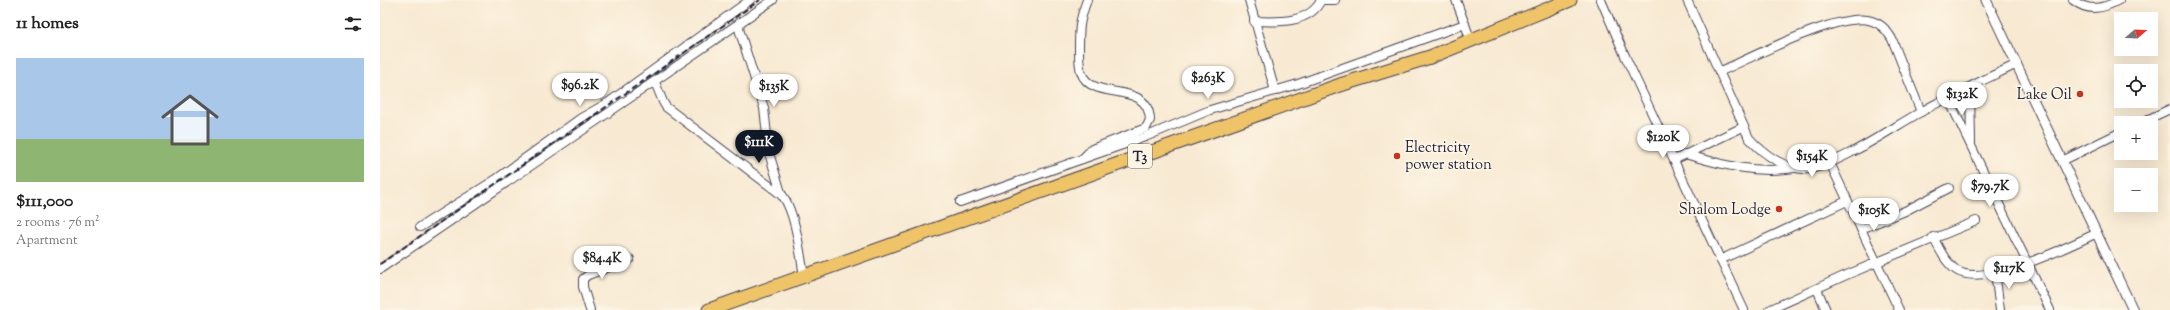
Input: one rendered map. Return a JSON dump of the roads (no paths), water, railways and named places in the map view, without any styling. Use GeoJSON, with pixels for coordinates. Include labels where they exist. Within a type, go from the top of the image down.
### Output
{"type":"FeatureCollection","features":[{"type":"Feature","properties":{"kind":"highway","name":"T3"},"geometry":{"type":"LineString","coordinates":[[709,310],[1340,85],[1430,57],[1570,0]]}},
{"type":"Feature","properties":{"kind":"street"},"geometry":{"type":"LineString","coordinates":[[420,227],[495,180],[581,118],[609,102],[750,0]]}},
{"type":"Feature","properties":{"kind":"street"},"geometry":{"type":"LineString","coordinates":[[380,269],[437,228],[518,176],[773,0]]}},
{"type":"Feature","properties":{"kind":"street"},"geometry":{"type":"LineString","coordinates":[[1082,159],[1092,149],[1146,128],[1150,120],[1146,108],[1140,98],[1095,86],[1088,81],[1081,72],[1078,28],[1087,0]]}},
{"type":"Feature","properties":{"kind":"street"},"geometry":{"type":"LineString","coordinates":[[1249,0],[1275,91]]}},
{"type":"Feature","properties":{"kind":"street"},"geometry":{"type":"LineString","coordinates":[[1254,21],[1274,22],[1305,16],[1313,11],[1321,0]]}},
{"type":"Feature","properties":{"kind":"street"},"geometry":{"type":"LineString","coordinates":[[1324,0],[1335,0]]}},
{"type":"Feature","properties":{"kind":"street"},"geometry":{"type":"LineString","coordinates":[[1456,0],[1471,41]]}},
{"type":"Feature","properties":{"kind":"street"},"geometry":{"type":"LineString","coordinates":[[1601,0],[1744,310]]}},
{"type":"Feature","properties":{"kind":"street"},"geometry":{"type":"LineString","coordinates":[[1687,0],[1743,127],[1758,148],[1768,155],[1795,168]]}},
{"type":"Feature","properties":{"kind":"street"},"geometry":{"type":"LineString","coordinates":[[1986,0],[2133,310]]}},
{"type":"Feature","properties":{"kind":"street"},"geometry":{"type":"LineString","coordinates":[[2073,0],[2092,10],[2101,8],[2119,0]]}},
{"type":"Feature","properties":{"kind":"street"},"geometry":{"type":"LineString","coordinates":[[1719,72],[1839,22],[1853,19],[1871,20],[1886,30],[1892,39],[1921,112]]}},
{"type":"Feature","properties":{"kind":"street"},"geometry":{"type":"LineString","coordinates":[[740,22],[738,29],[765,114],[769,153],[791,216],[804,276]]}},
{"type":"Feature","properties":{"kind":"street"},"geometry":{"type":"LineString","coordinates":[[960,202],[1146,137],[1210,110],[1275,91],[1465,24]]}},
{"type":"Feature","properties":{"kind":"street"},"geometry":{"type":"LineString","coordinates":[[1686,154],[1717,164],[1754,170],[1776,171],[1795,168],[1808,169],[1830,163],[1921,112],[2017,64]]}},
{"type":"Feature","properties":{"kind":"street"},"geometry":{"type":"LineString","coordinates":[[655,82],[666,107],[783,196]]}},
{"type":"Feature","properties":{"kind":"street"},"geometry":{"type":"LineString","coordinates":[[1970,87],[1971,145]]}},
{"type":"Feature","properties":{"kind":"street"},"geometry":{"type":"LineString","coordinates":[[1948,98],[2050,310]]}},
{"type":"Feature","properties":{"kind":"street"},"geometry":{"type":"LineString","coordinates":[[2155,116],[2170,109]]}},
{"type":"Feature","properties":{"kind":"street"},"geometry":{"type":"LineString","coordinates":[[1674,160],[1743,127]]}},
{"type":"Feature","properties":{"kind":"street"},"geometry":{"type":"LineString","coordinates":[[2062,161],[2114,135]]}},
{"type":"Feature","properties":{"kind":"street"},"geometry":{"type":"LineString","coordinates":[[1830,163],[1847,201],[1878,262],[1899,310]]}},
{"type":"Feature","properties":{"kind":"street"},"geometry":{"type":"LineString","coordinates":[[1861,229],[1905,211],[1949,188]]}},
{"type":"Feature","properties":{"kind":"street"},"geometry":{"type":"LineString","coordinates":[[1720,260],[1847,201]]}},
{"type":"Feature","properties":{"kind":"street"},"geometry":{"type":"LineString","coordinates":[[1769,310],[1933,237],[1976,221]]}},
{"type":"Feature","properties":{"kind":"street"},"geometry":{"type":"LineString","coordinates":[[1933,237],[1946,260],[1957,270],[1981,274],[1995,272],[2028,263],[2097,233]]}},
{"type":"Feature","properties":{"kind":"street"},"geometry":{"type":"LineString","coordinates":[[590,310],[583,287],[584,279],[588,275],[630,258]]}},
{"type":"Feature","properties":{"kind":"street"},"geometry":{"type":"LineString","coordinates":[[1995,272],[2000,310]]}},
{"type":"Feature","properties":{"kind":"street"},"geometry":{"type":"LineString","coordinates":[[1817,289],[1826,310]]}},
{"type":"Feature","properties":{"kind":"railway"},"geometry":{"type":"LineString","coordinates":[[380,264],[760,0]]}},
{"type":"Feature","properties":{"kind":"place","name":"Lake Oil"},"geometry":{"type":"Point","coordinates":[2080,94]}},
{"type":"Feature","properties":{"kind":"place","name":"Electricity power station"},"geometry":{"type":"Point","coordinates":[1397,156]}},
{"type":"Feature","properties":{"kind":"place","name":"Shalom Lodge"},"geometry":{"type":"Point","coordinates":[1779,209]}}]}
